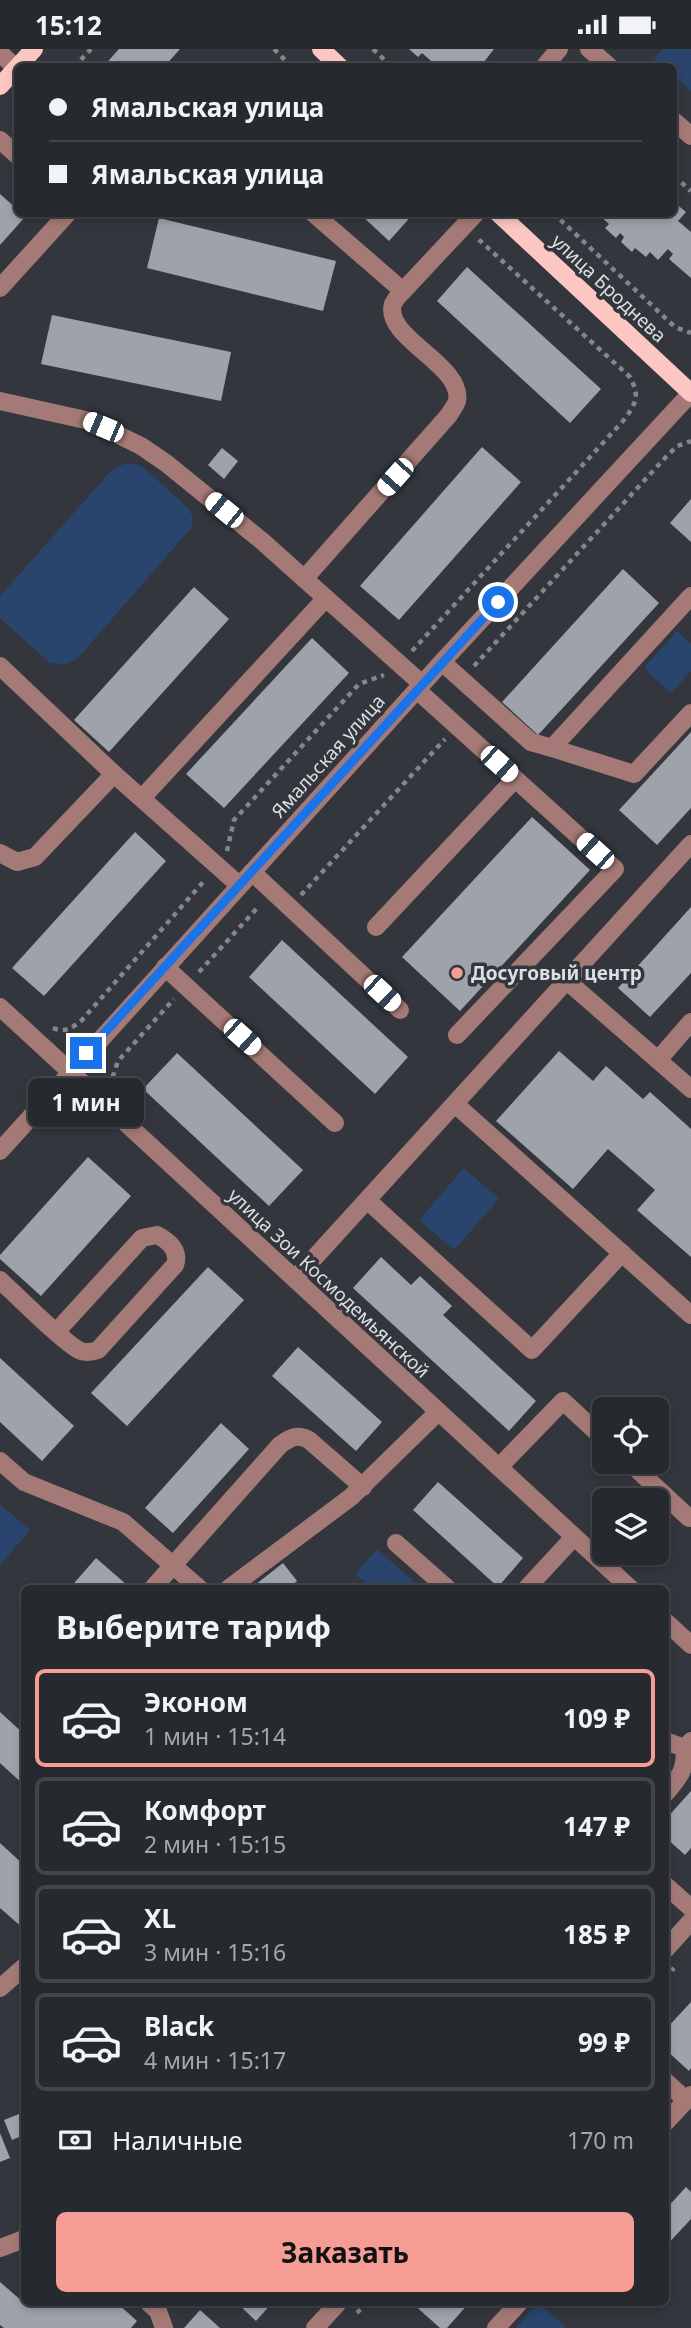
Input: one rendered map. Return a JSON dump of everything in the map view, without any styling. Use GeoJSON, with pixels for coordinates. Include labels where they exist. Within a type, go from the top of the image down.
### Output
{"type":"FeatureCollection","features":[{"type":"Feature","properties":{"kind":"main road"},"geometry":{"type":"LineString","coordinates":[[21,63],[34,49]]}},
{"type":"Feature","properties":{"kind":"main road"},"geometry":{"type":"LineString","coordinates":[[321,49],[336,63]]}},
{"type":"Feature","properties":{"kind":"main road"},"geometry":{"type":"LineString","coordinates":[[0,86],[14,70]]}},
{"type":"Feature","properties":{"kind":"main road","name":"улица Броднева"},"geometry":{"type":"LineString","coordinates":[[502,217],[691,393]]}},
{"type":"Feature","properties":{"kind":"street"},"geometry":{"type":"LineString","coordinates":[[547,63],[559,49]]}},
{"type":"Feature","properties":{"kind":"street"},"geometry":{"type":"LineString","coordinates":[[589,49],[605,63]]}},
{"type":"Feature","properties":{"kind":"street"},"geometry":{"type":"LineString","coordinates":[[0,53],[14,66]]}},
{"type":"Feature","properties":{"kind":"street"},"geometry":{"type":"LineString","coordinates":[[677,124],[691,136]]}},
{"type":"Feature","properties":{"kind":"street"},"geometry":{"type":"LineString","coordinates":[[0,140],[14,152]]}},
{"type":"Feature","properties":{"kind":"street"},"geometry":{"type":"LineString","coordinates":[[0,288],[64,217]]}},
{"type":"Feature","properties":{"kind":"street"},"geometry":{"type":"LineString","coordinates":[[318,217],[403,291]]}},
{"type":"Feature","properties":{"kind":"street"},"geometry":{"type":"LineString","coordinates":[[304,579],[449,415],[457,401],[456,389],[449,376],[402,331],[394,317],[393,304],[472,217]]}},
{"type":"Feature","properties":{"kind":"street","name":"Ямальская улица"},"geometry":{"type":"LineString","coordinates":[[0,1151],[419,687],[691,393]]}},
{"type":"Feature","properties":{"kind":"street"},"geometry":{"type":"LineString","coordinates":[[0,401],[90,421],[141,446],[166,463],[262,541],[326,598],[515,779],[615,869],[457,1035]]}},
{"type":"Feature","properties":{"kind":"street"},"geometry":{"type":"LineString","coordinates":[[552,748],[691,596]]}},
{"type":"Feature","properties":{"kind":"street"},"geometry":{"type":"LineString","coordinates":[[142,798],[326,598]]}},
{"type":"Feature","properties":{"kind":"street"},"geometry":{"type":"LineString","coordinates":[[442,662],[531,742],[634,774],[691,713]]}},
{"type":"Feature","properties":{"kind":"street"},"geometry":{"type":"LineString","coordinates":[[0,666],[142,798],[245,878],[400,1010]]}},
{"type":"Feature","properties":{"kind":"street"},"geometry":{"type":"LineString","coordinates":[[0,853],[18,862],[35,857],[114,773]]}},
{"type":"Feature","properties":{"kind":"street"},"geometry":{"type":"LineString","coordinates":[[376,927],[515,779]]}},
{"type":"Feature","properties":{"kind":"street"},"geometry":{"type":"LineString","coordinates":[[295,1279],[691,844]]}},
{"type":"Feature","properties":{"kind":"street"},"geometry":{"type":"LineString","coordinates":[[165,967],[335,1123]]}},
{"type":"Feature","properties":{"kind":"street"},"geometry":{"type":"LineString","coordinates":[[567,981],[691,1089]]}},
{"type":"Feature","properties":{"kind":"street","name":"улица Зои Космодемьянской"},"geometry":{"type":"LineString","coordinates":[[0,1007],[627,1585]]}},
{"type":"Feature","properties":{"kind":"street"},"geometry":{"type":"LineString","coordinates":[[658,1060],[691,1022]]}},
{"type":"Feature","properties":{"kind":"street"},"geometry":{"type":"LineString","coordinates":[[455,1104],[691,1315]]}},
{"type":"Feature","properties":{"kind":"street"},"geometry":{"type":"LineString","coordinates":[[367,1200],[533,1350],[622,1253]]}},
{"type":"Feature","properties":{"kind":"street"},"geometry":{"type":"LineString","coordinates":[[0,1280],[57,1331],[83,1352],[98,1350],[175,1265],[177,1259],[174,1249],[157,1235],[142,1238],[57,1331]]}},
{"type":"Feature","properties":{"kind":"street"},"geometry":{"type":"LineString","coordinates":[[499,1467],[563,1401],[592,1428]]}},
{"type":"Feature","properties":{"kind":"street"},"geometry":{"type":"LineString","coordinates":[[233,1585],[363,1487],[438,1412]]}},
{"type":"Feature","properties":{"kind":"street"},"geometry":{"type":"LineString","coordinates":[[156,1585],[280,1445],[290,1438],[299,1436],[309,1440],[363,1487]]}},
{"type":"Feature","properties":{"kind":"street"},"geometry":{"type":"LineString","coordinates":[[0,1461],[31,1486],[123,1522],[196,1585]]}},
{"type":"Feature","properties":{"kind":"street"},"geometry":{"type":"LineString","coordinates":[[642,1474],[689,1518]]}},
{"type":"Feature","properties":{"kind":"street"},"geometry":{"type":"LineString","coordinates":[[530,1585],[575,1537]]}},
{"type":"Feature","properties":{"kind":"street"},"geometry":{"type":"LineString","coordinates":[[396,1543],[443,1585]]}},
{"type":"Feature","properties":{"kind":"street"},"geometry":{"type":"LineString","coordinates":[[669,1625],[691,1645]]}},
{"type":"Feature","properties":{"kind":"street"},"geometry":{"type":"LineString","coordinates":[[669,1742],[688,1745],[685,1766],[669,1789]]}},
{"type":"Feature","properties":{"kind":"street"},"geometry":{"type":"LineString","coordinates":[[669,1889],[691,1908]]}},
{"type":"Feature","properties":{"kind":"street"},"geometry":{"type":"LineString","coordinates":[[669,1946],[691,1921]]}},
{"type":"Feature","properties":{"kind":"street"},"geometry":{"type":"LineString","coordinates":[[2,1981],[21,1969]]}},
{"type":"Feature","properties":{"kind":"street"},"geometry":{"type":"LineString","coordinates":[[669,2084],[689,2097],[669,2119]]}},
{"type":"Feature","properties":{"kind":"street"},"geometry":{"type":"LineString","coordinates":[[0,2248],[21,2240]]}},
{"type":"Feature","properties":{"kind":"street"},"geometry":{"type":"LineString","coordinates":[[315,2328],[335,2306]]}},
{"type":"Feature","properties":{"kind":"street"},"geometry":{"type":"LineString","coordinates":[[496,2328],[516,2306]]}},
{"type":"Feature","properties":{"kind":"path"},"geometry":{"type":"LineString","coordinates":[[78,63],[90,49]]}},
{"type":"Feature","properties":{"kind":"path"},"geometry":{"type":"LineString","coordinates":[[274,49],[288,63]]}},
{"type":"Feature","properties":{"kind":"path"},"geometry":{"type":"LineString","coordinates":[[373,49],[388,63]]}},
{"type":"Feature","properties":{"kind":"path"},"geometry":{"type":"LineString","coordinates":[[677,179],[691,191]]}},
{"type":"Feature","properties":{"kind":"path"},"geometry":{"type":"LineString","coordinates":[[557,217],[675,327],[691,333]]}},
{"type":"Feature","properties":{"kind":"shaded area"},"geometry":{"type":"Polygon","coordinates":[[[663,49],[691,49],[691,91],[677,79],[677,63],[659,63],[654,59],[663,49]]]}},
{"type":"Feature","properties":{"kind":"shaded area"},"geometry":{"type":"Polygon","coordinates":[[[129,463],[142,466],[189,509],[193,518],[192,527],[77,659],[63,665],[49,662],[0,618],[0,596],[111,471],[129,463]]]}},
{"type":"Feature","properties":{"kind":"shaded area"},"geometry":{"type":"Polygon","coordinates":[[[677,631],[691,644],[691,671],[671,693],[644,668],[677,631]]]}},
{"type":"Feature","properties":{"kind":"shaded area"},"geometry":{"type":"Polygon","coordinates":[[[464,1168],[499,1199],[454,1250],[419,1220],[464,1168]]]}},
{"type":"Feature","properties":{"kind":"shaded area"},"geometry":{"type":"Polygon","coordinates":[[[0,1504],[30,1530],[0,1565],[0,1504]]]}},
{"type":"Feature","properties":{"kind":"shaded area"},"geometry":{"type":"Polygon","coordinates":[[[377,1549],[414,1582],[411,1585],[367,1585],[355,1574],[377,1549]]]}},
{"type":"Feature","properties":{"kind":"shaded area"},"geometry":{"type":"Polygon","coordinates":[[[535,2306],[542,2306],[567,2328],[516,2328],[535,2306]]]}},
{"type":"Feature","properties":{"kind":"building"},"geometry":{"type":"Polygon","coordinates":[[[119,49],[180,49],[168,63],[107,63],[119,49]]]}},
{"type":"Feature","properties":{"kind":"building"},"geometry":{"type":"Polygon","coordinates":[[[409,49],[494,49],[483,63],[433,63],[422,53],[418,57],[409,49]]]}},
{"type":"Feature","properties":{"kind":"building"},"geometry":{"type":"Polygon","coordinates":[[[0,194],[14,206],[14,217],[25,217],[0,245],[0,194]]]}},
{"type":"Feature","properties":{"kind":"building"},"geometry":{"type":"Polygon","coordinates":[[[677,205],[686,212],[678,221],[691,232],[691,278],[669,259],[673,254],[668,249],[658,260],[650,252],[646,257],[635,248],[632,252],[621,242],[624,237],[620,233],[616,238],[605,228],[609,224],[601,217],[677,217],[677,205]]]}},
{"type":"Feature","properties":{"kind":"building"},"geometry":{"type":"Polygon","coordinates":[[[363,217],[410,217],[389,241],[363,217]]]}},
{"type":"Feature","properties":{"kind":"building"},"geometry":{"type":"Polygon","coordinates":[[[159,218],[336,261],[323,311],[147,268],[159,218]]]}},
{"type":"Feature","properties":{"kind":"building"},"geometry":{"type":"Polygon","coordinates":[[[467,267],[601,389],[570,423],[437,301],[467,267]]]}},
{"type":"Feature","properties":{"kind":"building"},"geometry":{"type":"Polygon","coordinates":[[[52,315],[231,352],[221,401],[41,364],[52,315]]]}},
{"type":"Feature","properties":{"kind":"building"},"geometry":{"type":"Polygon","coordinates":[[[482,447],[521,482],[399,620],[360,586],[482,447]]]}},
{"type":"Feature","properties":{"kind":"building"},"geometry":{"type":"Polygon","coordinates":[[[222,448],[238,461],[224,479],[208,465],[222,448]]]}},
{"type":"Feature","properties":{"kind":"building"},"geometry":{"type":"Polygon","coordinates":[[[691,499],[691,542],[670,523],[691,499]]]}},
{"type":"Feature","properties":{"kind":"building"},"geometry":{"type":"Polygon","coordinates":[[[623,569],[659,603],[538,735],[502,702],[623,569]]]}},
{"type":"Feature","properties":{"kind":"building"},"geometry":{"type":"Polygon","coordinates":[[[194,587],[229,619],[109,752],[74,720],[194,587]]]}},
{"type":"Feature","properties":{"kind":"building"},"geometry":{"type":"Polygon","coordinates":[[[312,638],[349,673],[224,808],[186,774],[312,638]]]}},
{"type":"Feature","properties":{"kind":"building"},"geometry":{"type":"Polygon","coordinates":[[[691,732],[691,808],[657,845],[619,810],[691,732]]]}},
{"type":"Feature","properties":{"kind":"building"},"geometry":{"type":"Polygon","coordinates":[[[532,817],[590,870],[460,1011],[402,957],[532,817]]]}},
{"type":"Feature","properties":{"kind":"building"},"geometry":{"type":"Polygon","coordinates":[[[135,832],[166,861],[44,996],[12,968],[135,832]]]}},
{"type":"Feature","properties":{"kind":"building"},"geometry":{"type":"Polygon","coordinates":[[[691,907],[691,973],[650,1017],[618,988],[691,907]]]}},
{"type":"Feature","properties":{"kind":"building"},"geometry":{"type":"Polygon","coordinates":[[[282,940],[408,1057],[375,1094],[249,977],[282,940]]]}},
{"type":"Feature","properties":{"kind":"building"},"geometry":{"type":"Polygon","coordinates":[[[559,1051],[593,1081],[606,1066],[643,1099],[650,1092],[691,1129],[691,1257],[637,1210],[655,1190],[608,1149],[573,1189],[496,1121],[559,1051]]]}},
{"type":"Feature","properties":{"kind":"building"},"geometry":{"type":"Polygon","coordinates":[[[177,1053],[303,1170],[269,1206],[143,1089],[177,1053]]]}},
{"type":"Feature","properties":{"kind":"building"},"geometry":{"type":"Polygon","coordinates":[[[88,1157],[131,1196],[41,1296],[0,1259],[0,1255],[88,1157]]]}},
{"type":"Feature","properties":{"kind":"building"},"geometry":{"type":"Polygon","coordinates":[[[381,1257],[411,1285],[420,1276],[452,1306],[443,1315],[536,1401],[509,1431],[353,1288],[381,1257]]]}},
{"type":"Feature","properties":{"kind":"building"},"geometry":{"type":"Polygon","coordinates":[[[208,1267],[244,1300],[127,1426],[91,1393],[208,1267]]]}},
{"type":"Feature","properties":{"kind":"building"},"geometry":{"type":"Polygon","coordinates":[[[298,1347],[382,1422],[356,1451],[272,1376],[298,1347]]]}},
{"type":"Feature","properties":{"kind":"building"},"geometry":{"type":"Polygon","coordinates":[[[0,1358],[74,1426],[42,1461],[0,1422],[0,1358]]]}},
{"type":"Feature","properties":{"kind":"building"},"geometry":{"type":"Polygon","coordinates":[[[221,1423],[249,1449],[173,1533],[145,1508],[221,1423]]]}},
{"type":"Feature","properties":{"kind":"building"},"geometry":{"type":"Polygon","coordinates":[[[438,1482],[523,1558],[500,1585],[496,1585],[413,1510],[438,1482]]]}},
{"type":"Feature","properties":{"kind":"building"},"geometry":{"type":"Polygon","coordinates":[[[96,1558],[127,1585],[72,1585],[96,1558]]]}},
{"type":"Feature","properties":{"kind":"building"},"geometry":{"type":"Polygon","coordinates":[[[283,1563],[297,1581],[292,1585],[255,1585],[283,1563]]]}},
{"type":"Feature","properties":{"kind":"building"},"geometry":{"type":"Polygon","coordinates":[[[0,1712],[21,1731],[21,1782],[0,1763],[0,1712]]]}},
{"type":"Feature","properties":{"kind":"building"},"geometry":{"type":"Polygon","coordinates":[[[691,1791],[691,1848],[685,1855],[669,1841],[669,1816],[691,1791]]]}},
{"type":"Feature","properties":{"kind":"building"},"geometry":{"type":"Polygon","coordinates":[[[0,1843],[21,1862],[21,1926],[0,1908],[0,1843]]]}},
{"type":"Feature","properties":{"kind":"building"},"geometry":{"type":"Polygon","coordinates":[[[691,2002],[689,2071],[669,2053],[669,2026],[691,2002]]]}},
{"type":"Feature","properties":{"kind":"building"},"geometry":{"type":"Polygon","coordinates":[[[21,2113],[21,2136],[12,2140],[4,2120],[21,2113]]]}},
{"type":"Feature","properties":{"kind":"building"},"geometry":{"type":"Polygon","coordinates":[[[0,2133],[10,2158],[0,2162],[0,2133]]]}},
{"type":"Feature","properties":{"kind":"building"},"geometry":{"type":"Polygon","coordinates":[[[686,2187],[691,2192],[691,2219],[669,2243],[669,2206],[686,2187]]]}},
{"type":"Feature","properties":{"kind":"building"},"geometry":{"type":"Polygon","coordinates":[[[0,2282],[21,2300],[21,2306],[120,2306],[137,2321],[131,2328],[4,2328],[0,2325],[0,2282]]]}},
{"type":"Feature","properties":{"kind":"building"},"geometry":{"type":"Polygon","coordinates":[[[240,2306],[269,2306],[256,2321],[240,2306]]]}},
{"type":"Feature","properties":{"kind":"building"},"geometry":{"type":"Polygon","coordinates":[[[415,2306],[466,2306],[447,2328],[440,2328],[415,2306]]]}},
{"type":"Feature","properties":{"kind":"building"},"geometry":{"type":"Polygon","coordinates":[[[200,2310],[220,2328],[184,2328],[200,2310]]]}},
{"type":"Feature","properties":{"kind":"place","name":"Досуговый центр"},"geometry":{"type":"Point","coordinates":[457,973]}},
{"type":"Feature","properties":{"kind":"route"},"geometry":{"type":"LineString","coordinates":[[86,1053],[498,602]]}}]}
